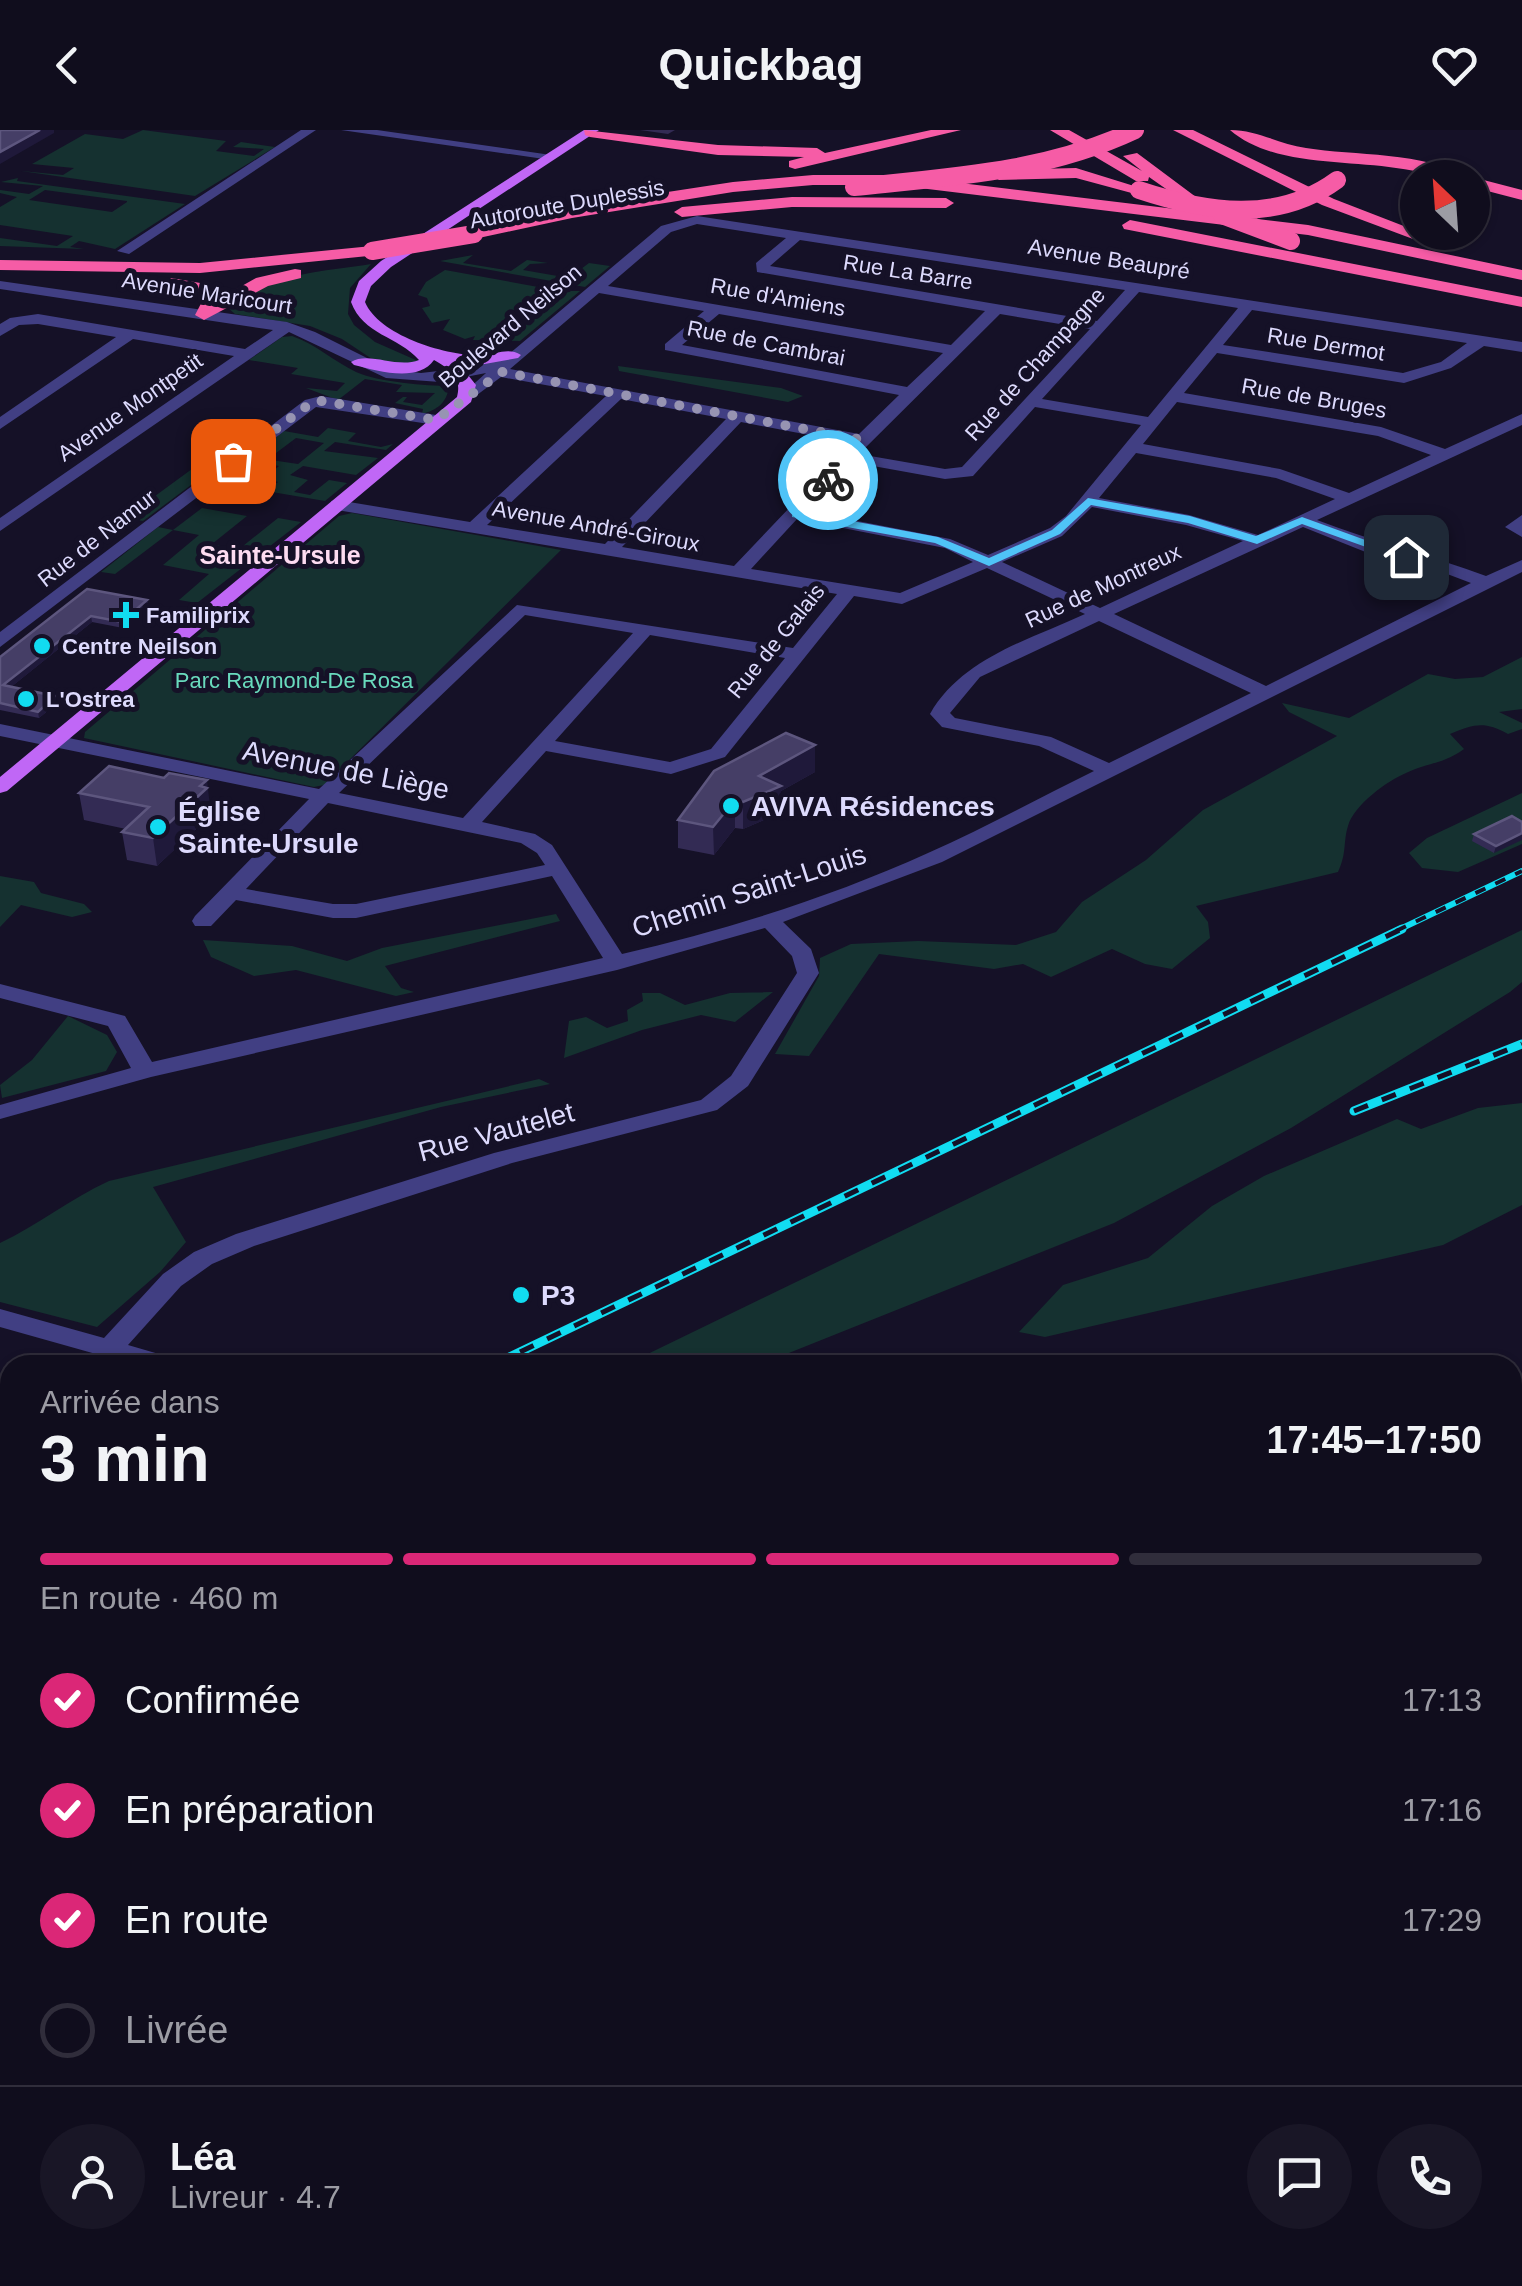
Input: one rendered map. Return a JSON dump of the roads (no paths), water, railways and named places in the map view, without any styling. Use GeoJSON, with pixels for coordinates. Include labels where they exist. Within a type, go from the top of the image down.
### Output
{"type":"FeatureCollection","features":[{"type":"Feature","properties":{"kind":"highway"},"geometry":{"type":"LineString","coordinates":[[637,197],[930,130]]}},
{"type":"Feature","properties":{"kind":"highway","name":"Autoroute Duplessis"},"geometry":{"type":"LineString","coordinates":[[0,265],[200,268],[361,259],[953,130]]}},
{"type":"Feature","properties":{"kind":"highway"},"geometry":{"type":"LineString","coordinates":[[1042,130],[1138,190]]}},
{"type":"Feature","properties":{"kind":"highway"},"geometry":{"type":"LineString","coordinates":[[1058,130],[1184,198],[1282,238],[1368,260],[1522,287]]}},
{"type":"Feature","properties":{"kind":"highway"},"geometry":{"type":"LineString","coordinates":[[1097,130],[1184,198]]}},
{"type":"Feature","properties":{"kind":"highway"},"geometry":{"type":"LineString","coordinates":[[1137,130],[1171,171],[1220,202],[1312,238],[1522,287]]}},
{"type":"Feature","properties":{"kind":"highway","name":"Autoroute Duplessis"},"geometry":{"type":"LineString","coordinates":[[0,274],[133,277],[361,259],[702,206],[1022,166],[1087,150],[1137,130]]}},
{"type":"Feature","properties":{"kind":"highway"},"geometry":{"type":"LineString","coordinates":[[1180,130],[1350,212],[1522,264]]}},
{"type":"Feature","properties":{"kind":"highway"},"geometry":{"type":"LineString","coordinates":[[1235,130],[1285,148],[1372,157],[1400,165]]}},
{"type":"Feature","properties":{"kind":"highway"},"geometry":{"type":"LineString","coordinates":[[1235,130],[1251,146],[1317,186],[1400,221]]}},
{"type":"Feature","properties":{"kind":"highway"},"geometry":{"type":"LineString","coordinates":[[592,131],[718,150],[740,155],[749,163],[738,171],[692,184]]}},
{"type":"Feature","properties":{"kind":"highway"},"geometry":{"type":"LineString","coordinates":[[1315,137],[1400,164]]}},
{"type":"Feature","properties":{"kind":"highway"},"geometry":{"type":"LineString","coordinates":[[718,150],[796,154],[864,146]]}},
{"type":"Feature","properties":{"kind":"highway"},"geometry":{"type":"LineString","coordinates":[[702,206],[1023,172],[1076,174],[1187,204],[1248,209],[1323,194],[1349,174],[1400,171]]}},
{"type":"Feature","properties":{"kind":"highway"},"geometry":{"type":"LineString","coordinates":[[573,213],[748,183],[814,178],[895,180],[1308,230],[1522,275]]}},
{"type":"Feature","properties":{"kind":"highway"},"geometry":{"type":"LineString","coordinates":[[1490,190],[1522,198]]}},
{"type":"Feature","properties":{"kind":"highway"},"geometry":{"type":"LineString","coordinates":[[600,221],[792,202],[996,206],[1127,224],[1522,302]]}},
{"type":"Feature","properties":{"kind":"highway"},"geometry":{"type":"LineString","coordinates":[[1482,250],[1522,264]]}},
{"type":"Feature","properties":{"kind":"highway"},"geometry":{"type":"LineString","coordinates":[[204,315],[271,279],[361,259]]}},
{"type":"Feature","properties":{"kind":"highway"},"geometry":{"type":"LineString","coordinates":[[0,274],[204,286],[216,295],[204,315]]}},
{"type":"Feature","properties":{"kind":"main road"},"geometry":{"type":"LineString","coordinates":[[465,399],[468,385],[462,372],[445,360],[382,333],[366,318],[360,300],[366,283],[386,264],[592,131]]}},
{"type":"Feature","properties":{"kind":"main road"},"geometry":{"type":"LineString","coordinates":[[410,345],[480,360],[513,355]]}},
{"type":"Feature","properties":{"kind":"main road"},"geometry":{"type":"LineString","coordinates":[[359,362],[402,369],[422,366],[427,362],[426,356],[410,345]]}},
{"type":"Feature","properties":{"kind":"main road","name":"Boulevard Neilson"},"geometry":{"type":"LineString","coordinates":[[0,787],[465,399]]}},
{"type":"Feature","properties":{"kind":"street"},"geometry":{"type":"LineString","coordinates":[[124,251],[310,130]]}},
{"type":"Feature","properties":{"kind":"street"},"geometry":{"type":"LineString","coordinates":[[348,130],[550,156]]}},
{"type":"Feature","properties":{"kind":"street","name":"Avenue Beaupré"},"geometry":{"type":"LineString","coordinates":[[690,220],[715,220],[1522,347]]}},
{"type":"Feature","properties":{"kind":"street","name":"Boulevard Neilson"},"geometry":{"type":"LineString","coordinates":[[465,399],[502,372],[513,355],[666,229],[690,220]]}},
{"type":"Feature","properties":{"kind":"street","name":"Rue La Barre"},"geometry":{"type":"LineString","coordinates":[[800,234],[762,269],[1100,326]]}},
{"type":"Feature","properties":{"kind":"street","name":"Avenue Maricourt"},"geometry":{"type":"LineString","coordinates":[[0,285],[287,327],[320,337],[359,362],[399,375],[462,372],[496,364],[513,355]]}},
{"type":"Feature","properties":{"kind":"street","name":"Rue de Champagne"},"geometry":{"type":"LineString","coordinates":[[848,457],[959,475],[967,472],[1137,286]]}},
{"type":"Feature","properties":{"kind":"street","name":"Rue d'Amiens"},"geometry":{"type":"LineString","coordinates":[[594,288],[955,350]]}},
{"type":"Feature","properties":{"kind":"street","name":"Rue de Galais"},"geometry":{"type":"LineString","coordinates":[[541,744],[671,768],[718,753],[847,593],[902,600],[1056,532],[1088,501],[1249,304]]}},
{"type":"Feature","properties":{"kind":"street","name":"Rue de Cambrai"},"geometry":{"type":"LineString","coordinates":[[716,309],[670,347],[912,393]]}},
{"type":"Feature","properties":{"kind":"street"},"geometry":{"type":"LineString","coordinates":[[737,574],[863,440],[996,309]]}},
{"type":"Feature","properties":{"kind":"street"},"geometry":{"type":"LineString","coordinates":[[0,331],[16,322],[38,319],[248,354]]}},
{"type":"Feature","properties":{"kind":"street","name":"Avenue Montpetit"},"geometry":{"type":"LineString","coordinates":[[0,525],[287,327]]}},
{"type":"Feature","properties":{"kind":"street"},"geometry":{"type":"LineString","coordinates":[[0,424],[129,335]]}},
{"type":"Feature","properties":{"kind":"street","name":"Rue Dermot"},"geometry":{"type":"LineString","coordinates":[[1213,348],[1404,378],[1446,365],[1482,340]]}},
{"type":"Feature","properties":{"kind":"street"},"geometry":{"type":"LineString","coordinates":[[502,372],[863,440]]}},
{"type":"Feature","properties":{"kind":"street"},"geometry":{"type":"LineString","coordinates":[[474,528],[618,394]]}},
{"type":"Feature","properties":{"kind":"street","name":"Rue de Bruges"},"geometry":{"type":"LineString","coordinates":[[1173,396],[1381,432],[1444,454]]}},
{"type":"Feature","properties":{"kind":"street","name":"Rue de Namur"},"geometry":{"type":"LineString","coordinates":[[0,641],[311,403],[321,401],[436,420]]}},
{"type":"Feature","properties":{"kind":"street"},"geometry":{"type":"LineString","coordinates":[[1032,402],[1150,422]]}},
{"type":"Feature","properties":{"kind":"street"},"geometry":{"type":"LineString","coordinates":[[608,550],[738,417]]}},
{"type":"Feature","properties":{"kind":"street","name":"Rue de Montreux"},"geometry":{"type":"LineString","coordinates":[[1110,770],[1044,741],[949,723],[940,714],[950,696],[973,674],[1522,419]]}},
{"type":"Feature","properties":{"kind":"street"},"geometry":{"type":"LineString","coordinates":[[1131,447],[1280,474],[1348,498]]}},
{"type":"Feature","properties":{"kind":"street"},"geometry":{"type":"LineString","coordinates":[[1088,501],[1190,520],[1257,540]]}},
{"type":"Feature","properties":{"kind":"street","name":"Avenue André-Giroux"},"geometry":{"type":"LineString","coordinates":[[337,504],[847,593]]}},
{"type":"Feature","properties":{"kind":"street"},"geometry":{"type":"LineString","coordinates":[[796,514],[938,540],[1264,692]]}},
{"type":"Feature","properties":{"kind":"street"},"geometry":{"type":"LineString","coordinates":[[1302,520],[1374,548],[1440,565],[1487,583]]}},
{"type":"Feature","properties":{"kind":"street"},"geometry":{"type":"LineString","coordinates":[[1522,520],[1514,527],[1522,532]]}},
{"type":"Feature","properties":{"kind":"street","name":"Chemin Saint-Louis"},"geometry":{"type":"LineString","coordinates":[[0,1112],[145,1071],[617,964],[770,921],[935,858],[1522,565]]}},
{"type":"Feature","properties":{"kind":"street"},"geometry":{"type":"LineString","coordinates":[[203,921],[323,796],[511,616],[532,608],[798,654]]}},
{"type":"Feature","properties":{"kind":"street"},"geometry":{"type":"LineString","coordinates":[[468,825],[648,628]]}},
{"type":"Feature","properties":{"kind":"street","name":"Avenue de Liège"},"geometry":{"type":"LineString","coordinates":[[0,730],[537,842],[617,964]]}},
{"type":"Feature","properties":{"kind":"street"},"geometry":{"type":"LineString","coordinates":[[230,892],[333,911],[356,911],[557,869]]}},
{"type":"Feature","properties":{"kind":"street","name":"Rue Vautelet"},"geometry":{"type":"LineString","coordinates":[[110,1349],[172,1280],[203,1258],[245,1240],[502,1158],[709,1106],[740,1081],[808,973],[803,954],[770,921]]}},
{"type":"Feature","properties":{"kind":"street"},"geometry":{"type":"LineString","coordinates":[[0,991],[117,1021],[145,1071]]}},
{"type":"Feature","properties":{"kind":"street"},"geometry":{"type":"LineString","coordinates":[[0,1318],[131,1355]]}},
{"type":"Feature","properties":{"kind":"railway"},"geometry":{"type":"LineString","coordinates":[[1396,931],[1522,871]]}},
{"type":"Feature","properties":{"kind":"railway"},"geometry":{"type":"LineString","coordinates":[[514,1355],[1402,929]]}},
{"type":"Feature","properties":{"kind":"railway"},"geometry":{"type":"LineString","coordinates":[[1354,1111],[1522,1044]]}},
{"type":"Feature","properties":{"kind":"place","name":"Familiprix"},"geometry":{"type":"Point","coordinates":[126,615]}},
{"type":"Feature","properties":{"kind":"place","name":"Centre Neilson"},"geometry":{"type":"Point","coordinates":[42,646]}},
{"type":"Feature","properties":{"kind":"place","name":"L'Ostrea"},"geometry":{"type":"Point","coordinates":[26,699]}},
{"type":"Feature","properties":{"kind":"place","name":"AVIVA Résidences"},"geometry":{"type":"Point","coordinates":[731,806]}},
{"type":"Feature","properties":{"kind":"place","name":"Église Sainte-Ursule"},"geometry":{"type":"Point","coordinates":[158,827]}},
{"type":"Feature","properties":{"kind":"place","name":"P3"},"geometry":{"type":"Point","coordinates":[521,1295]}},
{"type":"Feature","properties":{"kind":"district","name":"Sainte-Ursule"},"geometry":{"type":"Point","coordinates":[280,555]}},
{"type":"Feature","properties":{"kind":"park label","name":"Parc Raymond-De Rosa"},"geometry":{"type":"Point","coordinates":[294,680]}}]}
